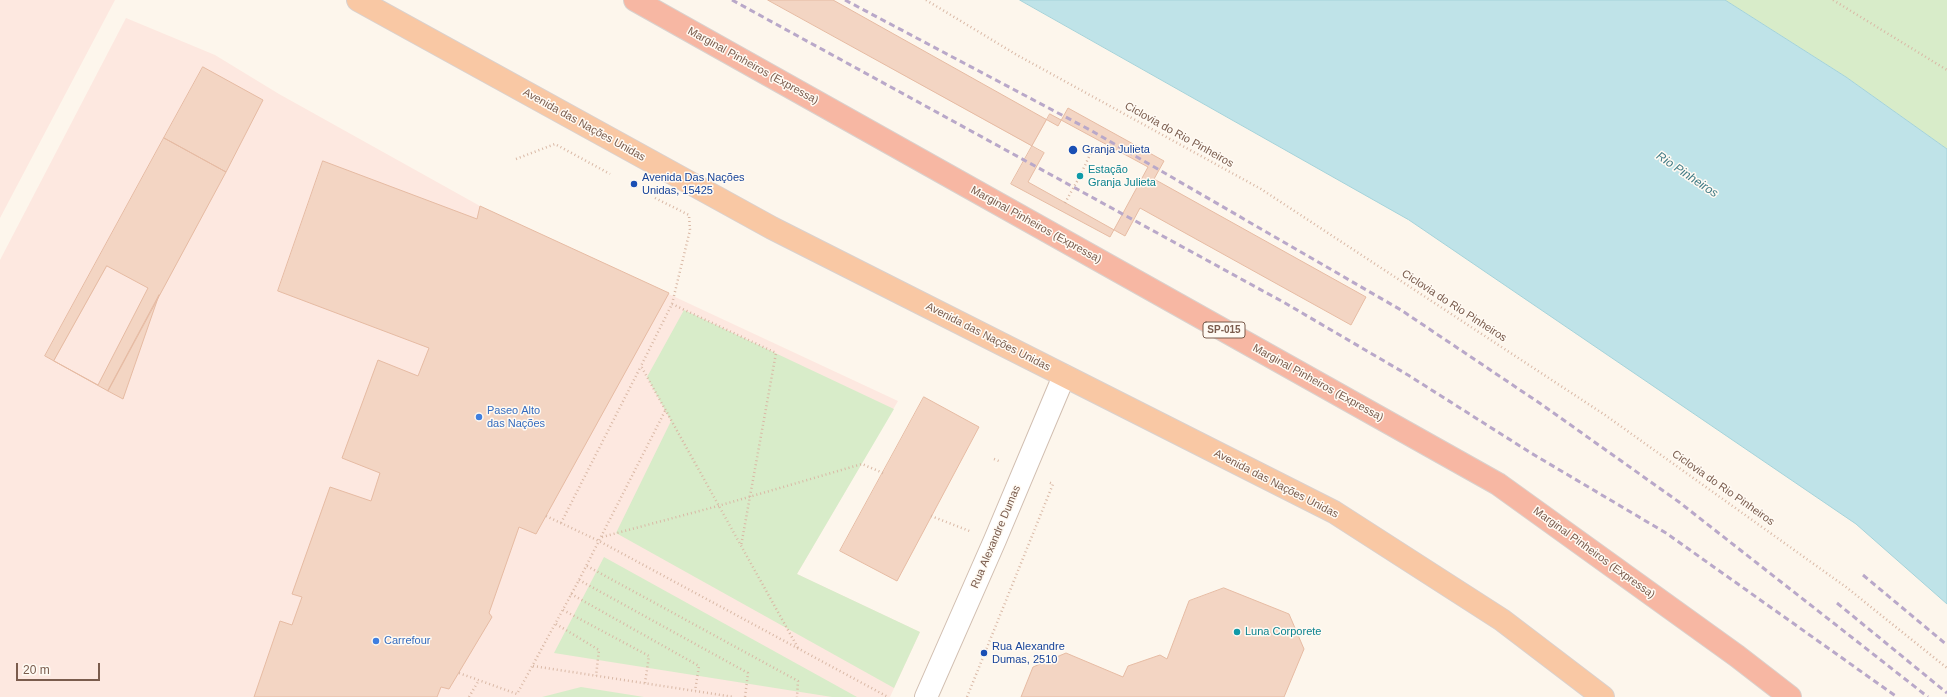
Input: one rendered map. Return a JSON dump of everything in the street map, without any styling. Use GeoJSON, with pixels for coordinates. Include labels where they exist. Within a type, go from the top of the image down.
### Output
{"type":"FeatureCollection","features":[{"type":"Feature","properties":{"kind":"highway","name":"Avenida das Nações Unidas"},"geometry":{"type":"LineString","coordinates":[[358,0],[772,228],[1334,512],[1502,620],[1603,697]]}},
{"type":"Feature","properties":{"kind":"highway","name":"Marginal Pinheiros (Expressa)"},"geometry":{"type":"LineString","coordinates":[[634,0],[1498,484],[1731,651],[1790,697]]}},
{"type":"Feature","properties":{"kind":"street","name":"Rua Alexandre Dumas"},"geometry":{"type":"LineString","coordinates":[[926,697],[995,540],[1064,376]]}},
{"type":"Feature","properties":{"kind":"path","name":"Ciclovia do Rio Pinheiros"},"geometry":{"type":"LineString","coordinates":[[926,0],[1018,55],[1261,189],[1605,415],[1846,587],[1947,668]]}},
{"type":"Feature","properties":{"kind":"path"},"geometry":{"type":"LineString","coordinates":[[1833,0],[1947,70]]}},
{"type":"Feature","properties":{"kind":"path"},"geometry":{"type":"LineString","coordinates":[[516,159],[555,144],[610,174]]}},
{"type":"Feature","properties":{"kind":"path"},"geometry":{"type":"LineString","coordinates":[[1065,203],[1094,146]]}},
{"type":"Feature","properties":{"kind":"path"},"geometry":{"type":"LineString","coordinates":[[561,523],[672,304],[690,230],[689,215],[655,198]]}},
{"type":"Feature","properties":{"kind":"path"},"geometry":{"type":"LineString","coordinates":[[672,304],[776,353],[741,547]]}},
{"type":"Feature","properties":{"kind":"path"},"geometry":{"type":"LineString","coordinates":[[641,366],[798,648]]}},
{"type":"Feature","properties":{"kind":"path"},"geometry":{"type":"LineString","coordinates":[[459,673],[516,695],[602,537],[665,410]]}},
{"type":"Feature","properties":{"kind":"path"},"geometry":{"type":"LineString","coordinates":[[602,537],[718,506],[862,464],[883,473]]}},
{"type":"Feature","properties":{"kind":"path"},"geometry":{"type":"LineString","coordinates":[[546,516],[599,541],[888,697]]}},
{"type":"Feature","properties":{"kind":"path"},"geometry":{"type":"LineString","coordinates":[[931,516],[995,540]]}},
{"type":"Feature","properties":{"kind":"path"},"geometry":{"type":"LineString","coordinates":[[586,566],[798,681],[797,697]]}},
{"type":"Feature","properties":{"kind":"path"},"geometry":{"type":"LineString","coordinates":[[579,580],[748,673],[745,697]]}},
{"type":"Feature","properties":{"kind":"path"},"geometry":{"type":"LineString","coordinates":[[571,594],[699,666],[695,691]]}},
{"type":"Feature","properties":{"kind":"path"},"geometry":{"type":"LineString","coordinates":[[563,610],[649,656],[645,683]]}},
{"type":"Feature","properties":{"kind":"path"},"geometry":{"type":"LineString","coordinates":[[556,624],[599,650],[596,676]]}},
{"type":"Feature","properties":{"kind":"path"},"geometry":{"type":"LineString","coordinates":[[533,666],[734,697]]}},
{"type":"Feature","properties":{"kind":"path"},"geometry":{"type":"LineString","coordinates":[[469,697],[479,680]]}},
{"type":"Feature","properties":{"kind":"shaded area"},"geometry":{"type":"Polygon","coordinates":[[[0,0],[115,0],[0,218],[0,0]]]}},
{"type":"Feature","properties":{"kind":"shaded area"},"geometry":{"type":"Polygon","coordinates":[[[126,18],[215,55],[279,94],[480,206],[898,401],[797,574],[920,632],[890,697],[0,697],[0,260],[126,18]]]}},
{"type":"Feature","properties":{"kind":"green space"},"geometry":{"type":"Polygon","coordinates":[[[1725,0],[1947,0],[1947,149],[1846,77],[1725,0]]]}},
{"type":"Feature","properties":{"kind":"green space"},"geometry":{"type":"Polygon","coordinates":[[[684,310],[894,409],[797,574],[920,632],[894,688],[616,533],[671,421],[647,377],[684,310]]]}},
{"type":"Feature","properties":{"kind":"green space"},"geometry":{"type":"Polygon","coordinates":[[[604,557],[857,697],[832,697],[554,653],[604,557]]]}},
{"type":"Feature","properties":{"kind":"green space"},"geometry":{"type":"Polygon","coordinates":[[[581,687],[644,697],[542,697],[581,687]]]}},
{"type":"Feature","properties":{"kind":"water","name":"Rio Pinheiros"},"geometry":{"type":"Polygon","coordinates":[[[1020,0],[1725,0],[1846,77],[1947,149],[1947,604],[1856,524],[1409,220],[1020,0]]]}},
{"type":"Feature","properties":{"kind":"building"},"geometry":{"type":"Polygon","coordinates":[[[768,0],[833,0],[1058,126],[1068,108],[1164,161],[1154,179],[1366,297],[1351,325],[1140,208],[1125,236],[1028,182],[1044,153],[768,0]]]}},
{"type":"Feature","properties":{"kind":"building"},"geometry":{"type":"Polygon","coordinates":[[[203,67],[263,100],[226,172],[164,138],[203,67]]]}},
{"type":"Feature","properties":{"kind":"building","name":"Estação Granja Julieta"},"geometry":{"type":"Polygon","coordinates":[[[1050,114],[1148,167],[1110,237],[1011,184],[1050,114]]]}},
{"type":"Feature","properties":{"kind":"building"},"geometry":{"type":"Polygon","coordinates":[[[164,138],[226,172],[108,391],[45,356],[164,138]]]}},
{"type":"Feature","properties":{"kind":"building","name":"Paseo Alto das Nações"},"geometry":{"type":"Polygon","coordinates":[[[323,161],[477,219],[480,206],[669,293],[536,534],[519,527],[489,613],[492,617],[449,689],[441,687],[437,697],[254,697],[280,621],[292,625],[302,597],[292,594],[330,487],[371,501],[380,473],[342,458],[378,360],[418,376],[429,348],[278,291],[323,161]]]}},
{"type":"Feature","properties":{"kind":"building"},"geometry":{"type":"Polygon","coordinates":[[[107,266],[148,288],[98,385],[54,361],[107,266]]]}},
{"type":"Feature","properties":{"kind":"building"},"geometry":{"type":"Polygon","coordinates":[[[159,295],[123,399],[108,391],[159,295]]]}},
{"type":"Feature","properties":{"kind":"building"},"geometry":{"type":"Polygon","coordinates":[[[924,397],[979,427],[897,581],[840,551],[924,397]]]}},
{"type":"Feature","properties":{"kind":"building","name":"Luna Corporete"},"geometry":{"type":"Polygon","coordinates":[[[1224,588],[1289,614],[1304,649],[1284,697],[1021,697],[1033,667],[1066,653],[1123,677],[1128,666],[1160,655],[1167,659],[1189,601],[1224,588]]]}},
{"type":"Feature","properties":{"kind":"railway"},"geometry":{"type":"LineString","coordinates":[[732,0],[1285,303],[1408,375],[1531,453],[1666,533],[1897,697]]}},
{"type":"Feature","properties":{"kind":"railway"},"geometry":{"type":"LineString","coordinates":[[845,0],[1092,131],[1401,310],[1541,404],[1679,502],[1928,697]]}},
{"type":"Feature","properties":{"kind":"railway"},"geometry":{"type":"LineString","coordinates":[[1863,575],[1947,645]]}},
{"type":"Feature","properties":{"kind":"railway"},"geometry":{"type":"LineString","coordinates":[[1837,603],[1947,693]]}},
{"type":"Feature","properties":{"kind":"place","name":"Granja Julieta"},"geometry":{"type":"Point","coordinates":[1073,150]}},
{"type":"Feature","properties":{"kind":"place","name":"Estação Granja Julieta"},"geometry":{"type":"Point","coordinates":[1080,176]}},
{"type":"Feature","properties":{"kind":"place","name":"Avenida Das Nações Unidas, 15425"},"geometry":{"type":"Point","coordinates":[634,184]}},
{"type":"Feature","properties":{"kind":"place","name":"Paseo Alto das Nações"},"geometry":{"type":"Point","coordinates":[479,417]}},
{"type":"Feature","properties":{"kind":"place","name":"Luna Corporete"},"geometry":{"type":"Point","coordinates":[1237,632]}},
{"type":"Feature","properties":{"kind":"place","name":"Carrefour"},"geometry":{"type":"Point","coordinates":[376,641]}},
{"type":"Feature","properties":{"kind":"place","name":"Rua Alexandre Dumas, 2510"},"geometry":{"type":"Point","coordinates":[984,653]}}]}
